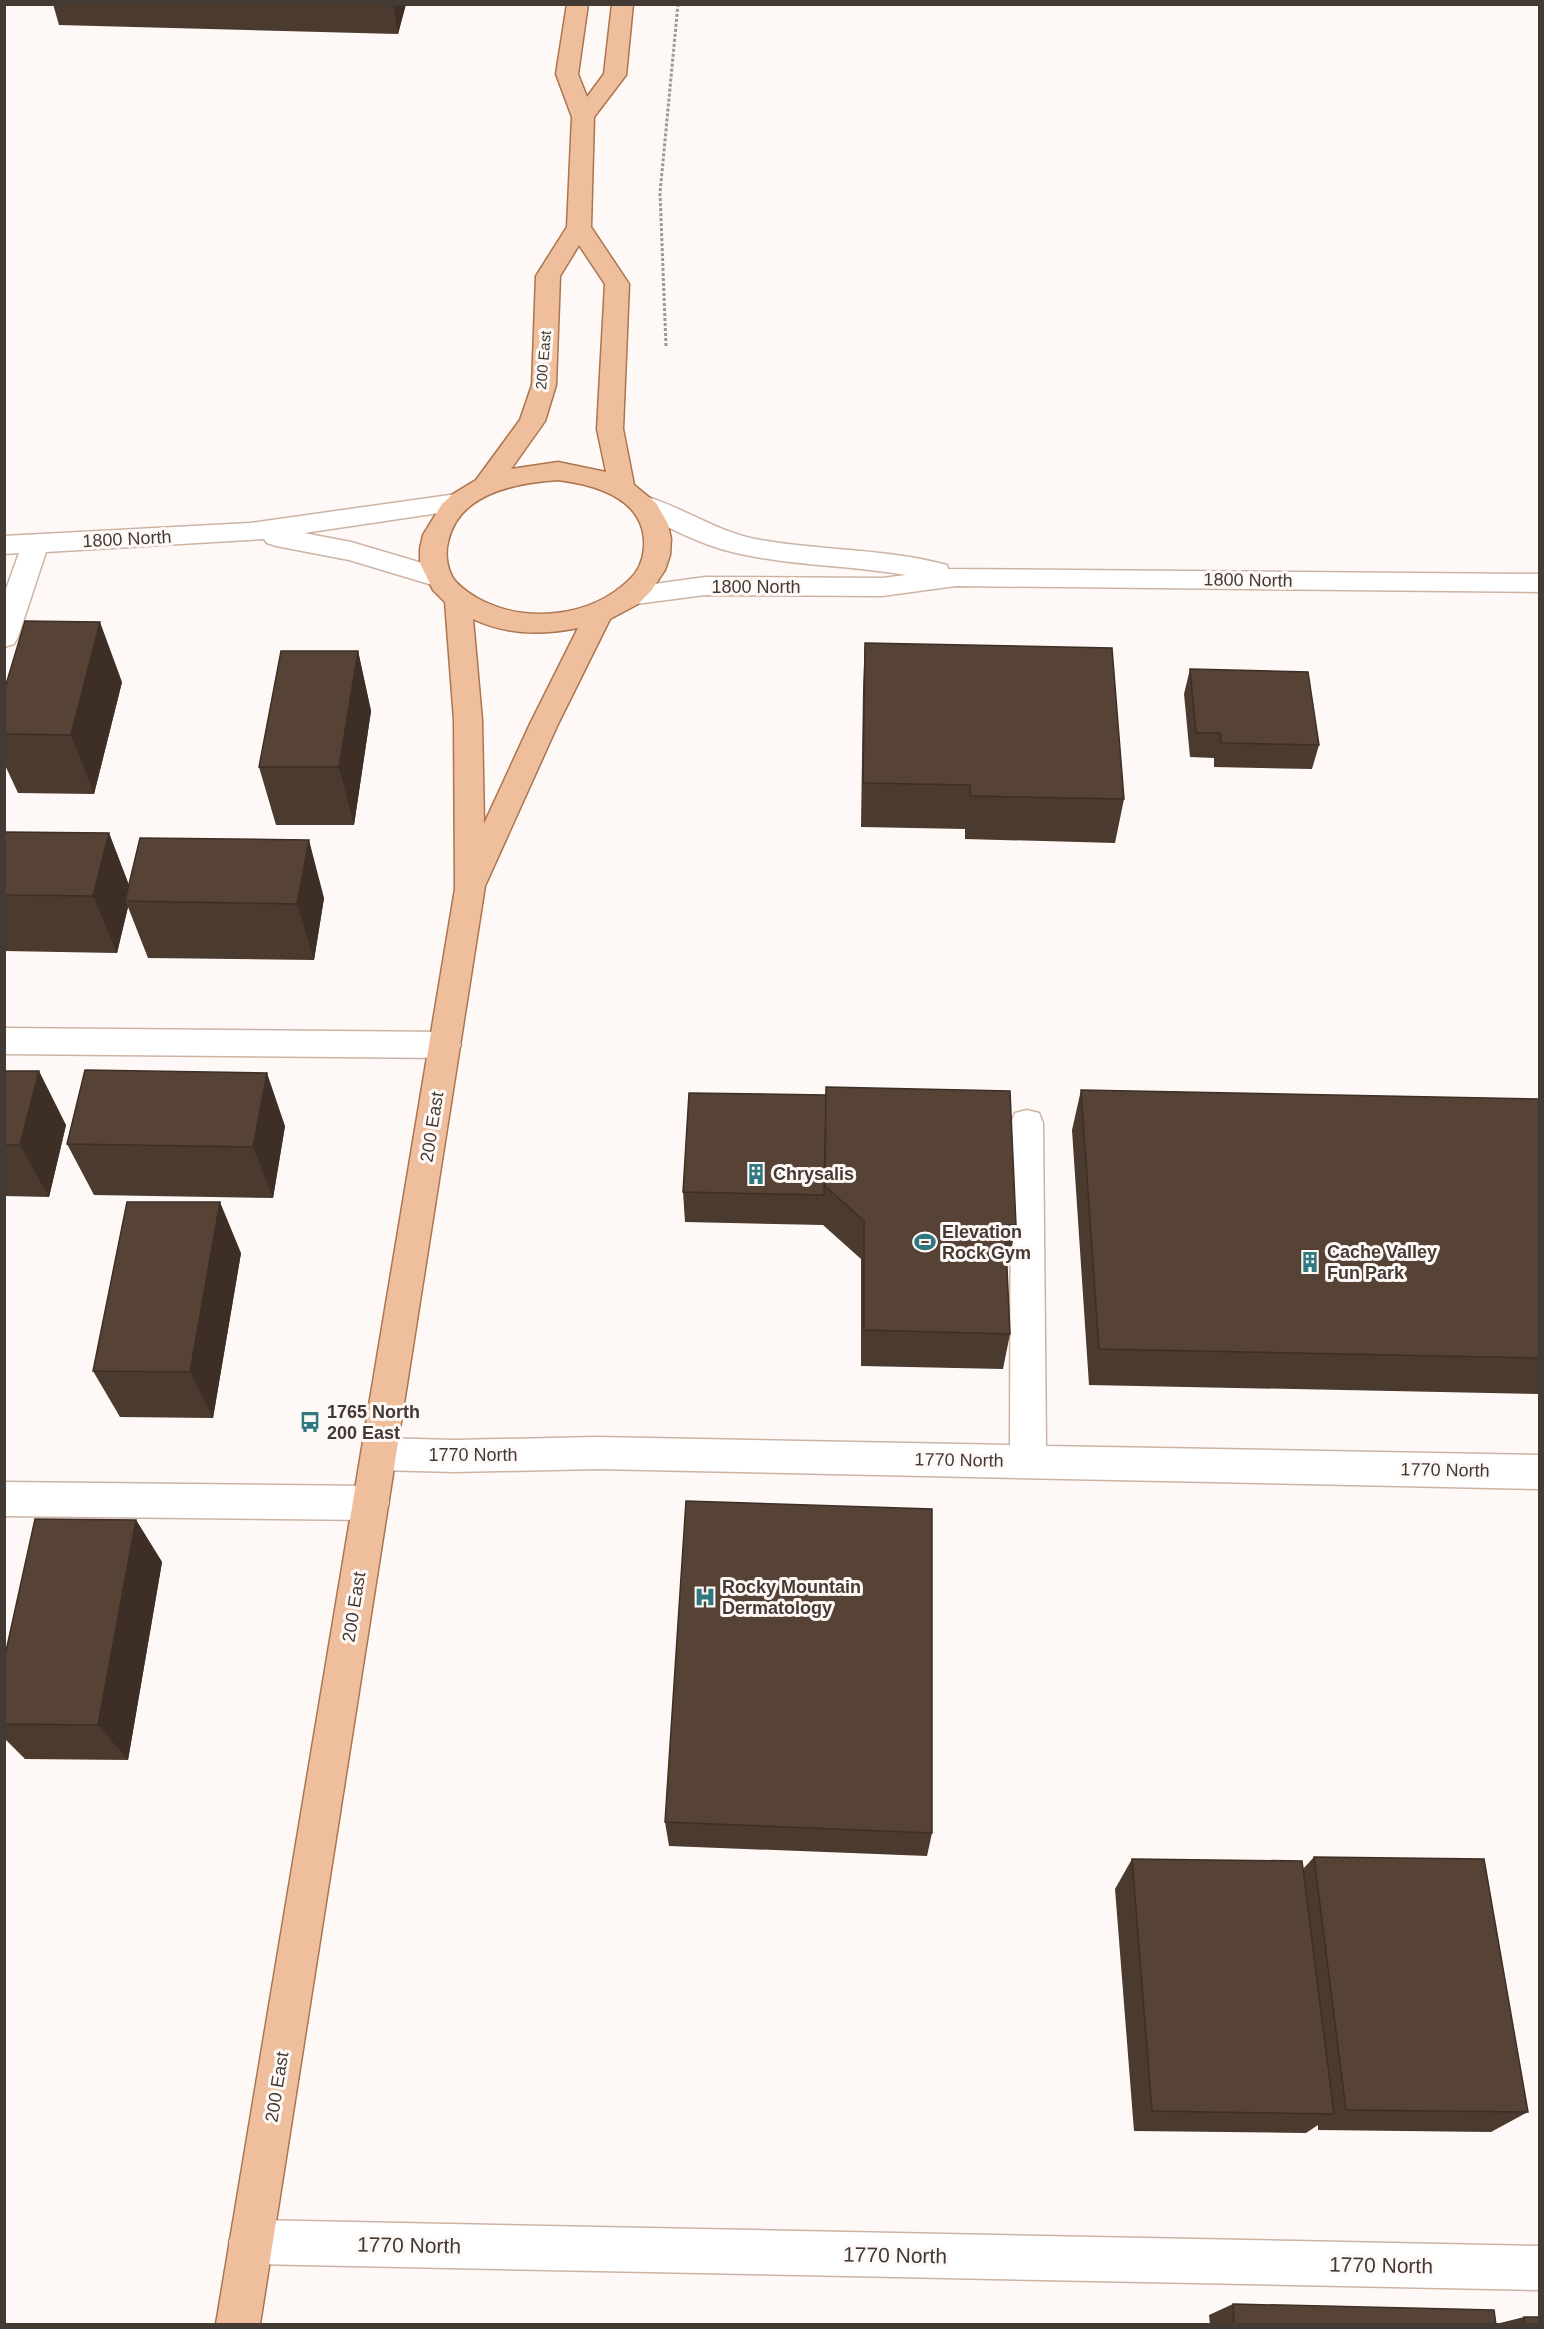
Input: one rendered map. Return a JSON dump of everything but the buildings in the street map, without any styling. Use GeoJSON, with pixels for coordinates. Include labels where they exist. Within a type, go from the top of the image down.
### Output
{"type":"FeatureCollection","features":[{"type":"Feature","properties":{"kind":"main road"},"geometry":{"type":"LineString","coordinates":[[578,4],[567,74],[583,117],[579,227],[617,284],[610,429],[622,488]]}},
{"type":"Feature","properties":{"kind":"main road"},"geometry":{"type":"LineString","coordinates":[[583,117],[615,75],[623,4]]}},
{"type":"Feature","properties":{"kind":"main road","name":"200 East"},"geometry":{"type":"LineString","coordinates":[[486,485],[532,421],[544,385],[548,276],[579,227]]}},
{"type":"Feature","properties":{"kind":"main road"},"geometry":{"type":"LineString","coordinates":[[558,471],[592,476],[622,488],[644,505],[657,527],[658,551],[649,575],[628,596],[598,613],[564,622],[526,624],[489,616],[458,600],[439,578],[432,552],[438,526],[457,503],[486,485],[521,474],[558,471]]}},
{"type":"Feature","properties":{"kind":"main road","name":"200 East"},"geometry":{"type":"LineString","coordinates":[[238,2325],[470,889],[468,720],[458,600]]}},
{"type":"Feature","properties":{"kind":"main road","name":"200 East"},"geometry":{"type":"LineString","coordinates":[[470,889],[544,724],[598,613]]}},
{"type":"Feature","properties":{"kind":"street","name":"1800 North"},"geometry":{"type":"LineString","coordinates":[[4,545],[250,532],[457,503]]}},
{"type":"Feature","properties":{"kind":"street","name":"1800 North"},"geometry":{"type":"LineString","coordinates":[[644,505],[731,543],[788,552],[907,564],[956,577]]}},
{"type":"Feature","properties":{"kind":"street","name":"1800 North"},"geometry":{"type":"LineString","coordinates":[[250,532],[351,551],[439,578]]}},
{"type":"Feature","properties":{"kind":"street"},"geometry":{"type":"LineString","coordinates":[[4,637],[35,545]]}},
{"type":"Feature","properties":{"kind":"street","name":"1800 North"},"geometry":{"type":"LineString","coordinates":[[628,596],[705,586],[882,587],[956,577],[1539,584]]}},
{"type":"Feature","properties":{"kind":"street"},"geometry":{"type":"LineString","coordinates":[[4,1041],[445,1045]]}},
{"type":"Feature","properties":{"kind":"street"},"geometry":{"type":"LineString","coordinates":[[1027,1123],[1028,1462]]}},
{"type":"Feature","properties":{"kind":"street","name":"1770 North"},"geometry":{"type":"LineString","coordinates":[[379,1454],[455,1456],[597,1453],[1539,1472]]}},
{"type":"Feature","properties":{"kind":"street"},"geometry":{"type":"LineString","coordinates":[[4,1499],[371,1503]]}},
{"type":"Feature","properties":{"kind":"street","name":"1770 North"},"geometry":{"type":"LineString","coordinates":[[251,2242],[1539,2268]]}},
{"type":"Feature","properties":{"kind":"path"},"geometry":{"type":"LineString","coordinates":[[666,346],[660,193],[678,4]]}},
{"type":"Feature","properties":{"kind":"place","name":"Chrysalis"},"geometry":{"type":"Point","coordinates":[756,1174]}},
{"type":"Feature","properties":{"kind":"place","name":"Elevation Rock Gym"},"geometry":{"type":"Point","coordinates":[925,1242]}},
{"type":"Feature","properties":{"kind":"place","name":"Cache Valley Fun Park"},"geometry":{"type":"Point","coordinates":[1310,1262]}},
{"type":"Feature","properties":{"kind":"place","name":"1765 North 200 East"},"geometry":{"type":"Point","coordinates":[310,1422]}},
{"type":"Feature","properties":{"kind":"place","name":"Rocky Mountain Dermatology"},"geometry":{"type":"Point","coordinates":[705,1597]}}]}
